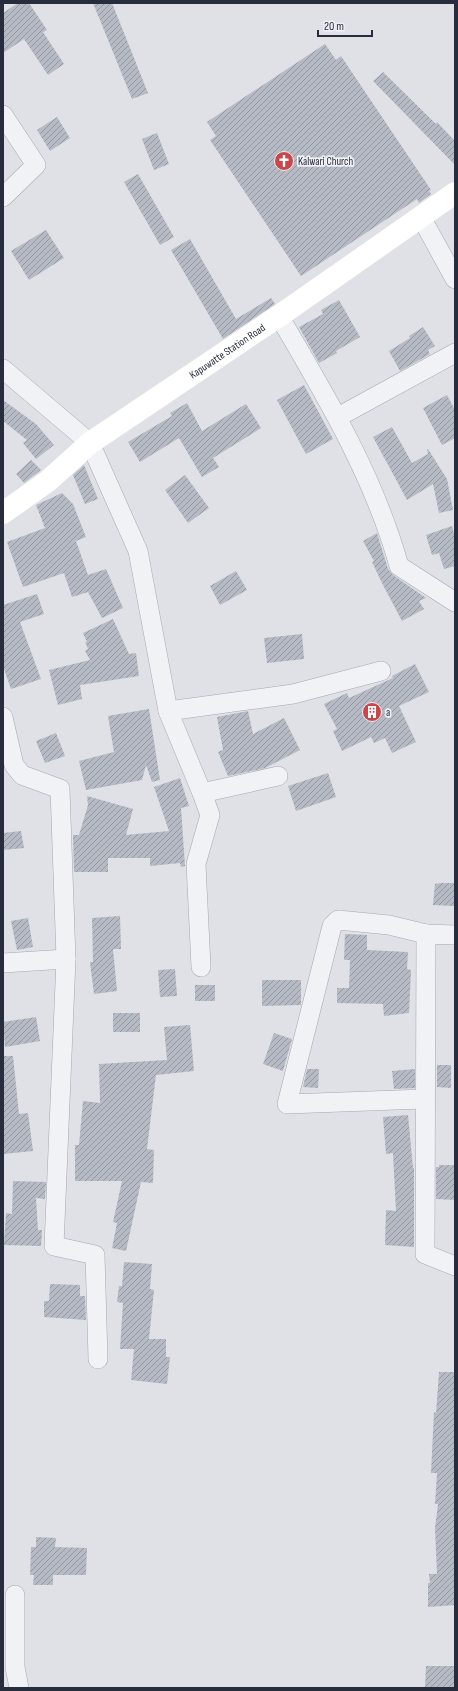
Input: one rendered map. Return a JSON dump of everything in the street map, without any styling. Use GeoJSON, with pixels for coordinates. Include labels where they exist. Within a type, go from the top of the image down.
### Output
{"type":"FeatureCollection","features":[{"type":"Feature","properties":{"kind":"street"},"geometry":{"type":"LineString","coordinates":[[3,115],[36,165],[3,197]]}},
{"type":"Feature","properties":{"kind":"street","name":"Kapuwatte Station Road"},"geometry":{"type":"LineString","coordinates":[[3,513],[48,481],[90,443],[279,316],[455,193]]}},
{"type":"Feature","properties":{"kind":"street"},"geometry":{"type":"LineString","coordinates":[[421,217],[455,279]]}},
{"type":"Feature","properties":{"kind":"street"},"geometry":{"type":"LineString","coordinates":[[279,316],[338,417],[389,529],[399,566],[455,602]]}},
{"type":"Feature","properties":{"kind":"street"},"geometry":{"type":"LineString","coordinates":[[338,417],[455,353]]}},
{"type":"Feature","properties":{"kind":"street"},"geometry":{"type":"LineString","coordinates":[[3,369],[90,443],[138,551],[168,711],[210,815],[196,864],[201,968]]}},
{"type":"Feature","properties":{"kind":"street"},"geometry":{"type":"LineString","coordinates":[[168,711],[293,694],[381,671]]}},
{"type":"Feature","properties":{"kind":"street"},"geometry":{"type":"LineString","coordinates":[[3,717],[14,766],[22,775],[60,789],[66,959],[54,1246],[95,1255],[98,1359]]}},
{"type":"Feature","properties":{"kind":"street"},"geometry":{"type":"LineString","coordinates":[[202,793],[278,776]]}},
{"type":"Feature","properties":{"kind":"street"},"geometry":{"type":"LineString","coordinates":[[424,1099],[287,1104],[332,926],[338,920],[389,924],[426,934],[455,935]]}},
{"type":"Feature","properties":{"kind":"street"},"geometry":{"type":"LineString","coordinates":[[426,934],[424,1099],[425,1254],[455,1266]]}},
{"type":"Feature","properties":{"kind":"street"},"geometry":{"type":"LineString","coordinates":[[3,963],[66,959]]}},
{"type":"Feature","properties":{"kind":"street"},"geometry":{"type":"LineString","coordinates":[[15,1595],[15,1667],[19,1688]]}},
{"type":"Feature","properties":{"kind":"building"},"geometry":{"type":"Polygon","coordinates":[[[18,3],[29,3],[47,30],[43,32],[64,64],[48,75],[24,39],[3,53],[3,13],[18,3]]]}},
{"type":"Feature","properties":{"kind":"building"},"geometry":{"type":"Polygon","coordinates":[[[93,3],[112,3],[148,93],[132,99],[93,3]]]}},
{"type":"Feature","properties":{"kind":"building"},"geometry":{"type":"Polygon","coordinates":[[[325,44],[336,60],[341,56],[431,190],[429,191],[431,194],[419,203],[417,199],[301,276],[210,140],[216,136],[207,122],[325,44]]]}},
{"type":"Feature","properties":{"kind":"building"},"geometry":{"type":"Polygon","coordinates":[[[383,72],[436,124],[437,122],[455,141],[455,165],[373,81],[383,72]]]}},
{"type":"Feature","properties":{"kind":"building"},"geometry":{"type":"Polygon","coordinates":[[[57,117],[70,138],[50,151],[37,130],[57,117]]]}},
{"type":"Feature","properties":{"kind":"building"},"geometry":{"type":"Polygon","coordinates":[[[157,133],[169,164],[154,170],[142,139],[157,133]]]}},
{"type":"Feature","properties":{"kind":"building"},"geometry":{"type":"Polygon","coordinates":[[[138,174],[174,237],[160,245],[124,182],[138,174]]]}},
{"type":"Feature","properties":{"kind":"building"},"geometry":{"type":"Polygon","coordinates":[[[46,230],[64,258],[29,280],[11,251],[46,230]]]}},
{"type":"Feature","properties":{"kind":"building"},"geometry":{"type":"Polygon","coordinates":[[[190,239],[236,319],[271,298],[275,304],[223,339],[171,250],[190,239]]]}},
{"type":"Feature","properties":{"kind":"building"},"geometry":{"type":"Polygon","coordinates":[[[339,300],[360,337],[319,363],[299,327],[323,314],[321,310],[339,300]]]}},
{"type":"Feature","properties":{"kind":"building"},"geometry":{"type":"Polygon","coordinates":[[[423,327],[435,346],[428,350],[430,354],[400,371],[389,351],[410,338],[409,336],[423,327]]]}},
{"type":"Feature","properties":{"kind":"building"},"geometry":{"type":"Polygon","coordinates":[[[304,385],[333,439],[306,454],[277,400],[304,385]]]}},
{"type":"Feature","properties":{"kind":"building"},"geometry":{"type":"Polygon","coordinates":[[[447,395],[455,410],[455,438],[442,445],[423,408],[447,395]]]}},
{"type":"Feature","properties":{"kind":"building"},"geometry":{"type":"Polygon","coordinates":[[[3,400],[36,424],[54,445],[36,459],[23,443],[27,440],[3,421],[3,400]]]}},
{"type":"Feature","properties":{"kind":"building"},"geometry":{"type":"Polygon","coordinates":[[[187,403],[202,431],[246,404],[261,428],[213,458],[219,467],[202,477],[179,438],[140,462],[128,442],[172,416],[170,413],[187,403]]]}},
{"type":"Feature","properties":{"kind":"building"},"geometry":{"type":"Polygon","coordinates":[[[392,427],[412,463],[428,454],[428,449],[447,479],[453,510],[439,513],[433,484],[407,500],[373,437],[392,427]]]}},
{"type":"Feature","properties":{"kind":"building"},"geometry":{"type":"Polygon","coordinates":[[[31,460],[41,470],[24,483],[16,474],[31,460]]]}},
{"type":"Feature","properties":{"kind":"building"},"geometry":{"type":"Polygon","coordinates":[[[84,465],[98,499],[85,504],[73,475],[84,465]]]}},
{"type":"Feature","properties":{"kind":"building"},"geometry":{"type":"Polygon","coordinates":[[[185,475],[209,508],[188,523],[165,490],[185,475]]]}},
{"type":"Feature","properties":{"kind":"building"},"geometry":{"type":"Polygon","coordinates":[[[62,493],[73,504],[86,537],[76,541],[88,575],[106,569],[123,608],[102,618],[88,592],[72,597],[64,573],[23,587],[7,542],[45,528],[36,505],[62,493]]]}},
{"type":"Feature","properties":{"kind":"building"},"geometry":{"type":"Polygon","coordinates":[[[452,526],[455,537],[455,566],[444,569],[439,553],[432,555],[426,535],[452,526]]]}},
{"type":"Feature","properties":{"kind":"building"},"geometry":{"type":"Polygon","coordinates":[[[377,533],[388,569],[393,575],[426,598],[419,601],[424,609],[402,621],[383,585],[372,562],[374,561],[363,541],[377,533]]]}},
{"type":"Feature","properties":{"kind":"building"},"geometry":{"type":"Polygon","coordinates":[[[236,571],[247,590],[220,605],[210,586],[236,571]]]}},
{"type":"Feature","properties":{"kind":"building"},"geometry":{"type":"Polygon","coordinates":[[[37,594],[44,614],[20,622],[41,679],[11,689],[3,666],[3,605],[37,594]]]}},
{"type":"Feature","properties":{"kind":"building"},"geometry":{"type":"Polygon","coordinates":[[[113,619],[129,654],[136,653],[139,676],[80,685],[82,699],[58,705],[49,670],[90,660],[85,651],[88,649],[83,633],[113,619]]]}},
{"type":"Feature","properties":{"kind":"building"},"geometry":{"type":"Polygon","coordinates":[[[302,634],[304,659],[267,663],[264,638],[302,634]]]}},
{"type":"Feature","properties":{"kind":"building"},"geometry":{"type":"Polygon","coordinates":[[[415,664],[429,692],[399,706],[416,742],[392,753],[385,738],[374,743],[371,737],[342,751],[333,731],[337,729],[324,704],[347,693],[349,698],[393,678],[392,676],[415,664]]]}},
{"type":"Feature","properties":{"kind":"building"},"geometry":{"type":"Polygon","coordinates":[[[149,709],[160,780],[152,782],[146,765],[142,780],[86,790],[79,761],[114,752],[108,716],[149,709]]]}},
{"type":"Feature","properties":{"kind":"building"},"geometry":{"type":"Polygon","coordinates":[[[248,711],[253,734],[284,718],[300,750],[265,768],[228,776],[218,752],[223,750],[217,717],[248,711]]]}},
{"type":"Feature","properties":{"kind":"building"},"geometry":{"type":"Polygon","coordinates":[[[56,733],[65,756],[45,763],[36,741],[56,733]]]}},
{"type":"Feature","properties":{"kind":"building"},"geometry":{"type":"Polygon","coordinates":[[[328,773],[336,797],[296,811],[288,786],[328,773]]]}},
{"type":"Feature","properties":{"kind":"building"},"geometry":{"type":"Polygon","coordinates":[[[180,778],[189,806],[181,808],[185,866],[181,867],[180,863],[150,866],[150,858],[108,858],[108,872],[74,872],[73,835],[79,835],[88,805],[87,796],[133,809],[126,835],[169,831],[154,787],[180,778]]]}},
{"type":"Feature","properties":{"kind":"building"},"geometry":{"type":"Polygon","coordinates":[[[21,831],[24,848],[3,850],[3,833],[21,831]]]}},
{"type":"Feature","properties":{"kind":"building"},"geometry":{"type":"Polygon","coordinates":[[[455,883],[454,906],[433,905],[435,884],[455,883]]]}},
{"type":"Feature","properties":{"kind":"building"},"geometry":{"type":"Polygon","coordinates":[[[120,916],[121,949],[113,949],[117,991],[94,994],[90,962],[93,962],[92,918],[120,916]]]}},
{"type":"Feature","properties":{"kind":"building"},"geometry":{"type":"Polygon","coordinates":[[[28,918],[33,947],[17,950],[11,921],[28,918]]]}},
{"type":"Feature","properties":{"kind":"building"},"geometry":{"type":"Polygon","coordinates":[[[345,934],[367,935],[367,950],[408,952],[407,969],[411,970],[409,1013],[384,1016],[383,1004],[337,1003],[337,988],[349,988],[350,960],[344,960],[345,934]]]}},
{"type":"Feature","properties":{"kind":"building"},"geometry":{"type":"Polygon","coordinates":[[[175,969],[177,996],[160,997],[158,970],[175,969]]]}},
{"type":"Feature","properties":{"kind":"building"},"geometry":{"type":"Polygon","coordinates":[[[262,980],[301,980],[301,1005],[262,1006],[262,980]]]}},
{"type":"Feature","properties":{"kind":"building"},"geometry":{"type":"Polygon","coordinates":[[[195,985],[215,985],[215,1001],[195,1001],[195,985]]]}},
{"type":"Feature","properties":{"kind":"building"},"geometry":{"type":"Polygon","coordinates":[[[113,1013],[140,1013],[140,1032],[113,1032],[113,1013]]]}},
{"type":"Feature","properties":{"kind":"building"},"geometry":{"type":"Polygon","coordinates":[[[36,1017],[40,1041],[5,1047],[3,1022],[36,1017]]]}},
{"type":"Feature","properties":{"kind":"building"},"geometry":{"type":"Polygon","coordinates":[[[190,1025],[194,1071],[156,1075],[147,1149],[154,1150],[153,1183],[141,1182],[126,1251],[112,1248],[117,1223],[113,1222],[122,1181],[75,1181],[75,1145],[79,1145],[83,1101],[100,1103],[99,1064],[167,1060],[164,1027],[190,1025]]]}},
{"type":"Feature","properties":{"kind":"building"},"geometry":{"type":"Polygon","coordinates":[[[274,1033],[292,1039],[283,1071],[263,1064],[274,1033]]]}},
{"type":"Feature","properties":{"kind":"building"},"geometry":{"type":"Polygon","coordinates":[[[3,1056],[13,1056],[19,1114],[28,1113],[33,1151],[3,1154],[3,1056]]]}},
{"type":"Feature","properties":{"kind":"building"},"geometry":{"type":"Polygon","coordinates":[[[437,1065],[451,1065],[451,1088],[437,1087],[437,1065]]]}},
{"type":"Feature","properties":{"kind":"building"},"geometry":{"type":"Polygon","coordinates":[[[307,1069],[319,1069],[318,1088],[303,1087],[307,1069]]]}},
{"type":"Feature","properties":{"kind":"building"},"geometry":{"type":"Polygon","coordinates":[[[415,1069],[415,1088],[394,1089],[392,1071],[415,1069]]]}},
{"type":"Feature","properties":{"kind":"building"},"geometry":{"type":"Polygon","coordinates":[[[408,1115],[414,1168],[414,1247],[385,1245],[386,1210],[396,1211],[393,1153],[386,1154],[383,1117],[408,1115]]]}},
{"type":"Feature","properties":{"kind":"building"},"geometry":{"type":"Polygon","coordinates":[[[439,1165],[455,1165],[455,1200],[436,1199],[436,1167],[439,1167],[439,1165]]]}},
{"type":"Feature","properties":{"kind":"building"},"geometry":{"type":"Polygon","coordinates":[[[13,1181],[46,1182],[45,1199],[36,1198],[38,1230],[42,1230],[41,1246],[4,1245],[6,1213],[12,1214],[13,1181]]]}},
{"type":"Feature","properties":{"kind":"building"},"geometry":{"type":"Polygon","coordinates":[[[124,1262],[152,1264],[150,1289],[154,1290],[149,1339],[166,1339],[166,1357],[170,1357],[167,1384],[131,1380],[134,1349],[120,1349],[123,1303],[117,1302],[119,1286],[122,1286],[124,1262]]]}},
{"type":"Feature","properties":{"kind":"building"},"geometry":{"type":"Polygon","coordinates":[[[50,1284],[80,1285],[80,1296],[85,1296],[86,1320],[44,1317],[44,1301],[49,1301],[50,1284]]]}},
{"type":"Feature","properties":{"kind":"building"},"geometry":{"type":"Polygon","coordinates":[[[439,1372],[455,1372],[455,1605],[428,1607],[428,1583],[430,1583],[429,1574],[437,1574],[435,1528],[438,1504],[435,1504],[437,1473],[431,1473],[434,1412],[436,1413],[439,1372]]]}},
{"type":"Feature","properties":{"kind":"building"},"geometry":{"type":"Polygon","coordinates":[[[36,1537],[56,1538],[55,1547],[87,1548],[86,1575],[53,1575],[53,1585],[33,1585],[34,1575],[30,1575],[31,1547],[36,1547],[36,1537]]]}},
{"type":"Feature","properties":{"kind":"building"},"geometry":{"type":"Polygon","coordinates":[[[426,1666],[455,1666],[455,1688],[425,1688],[426,1666]]]}},
{"type":"Feature","properties":{"kind":"place","name":"Kalwari Church"},"geometry":{"type":"Point","coordinates":[284,161]}},
{"type":"Feature","properties":{"kind":"place","name":"a"},"geometry":{"type":"Point","coordinates":[372,712]}}]}
